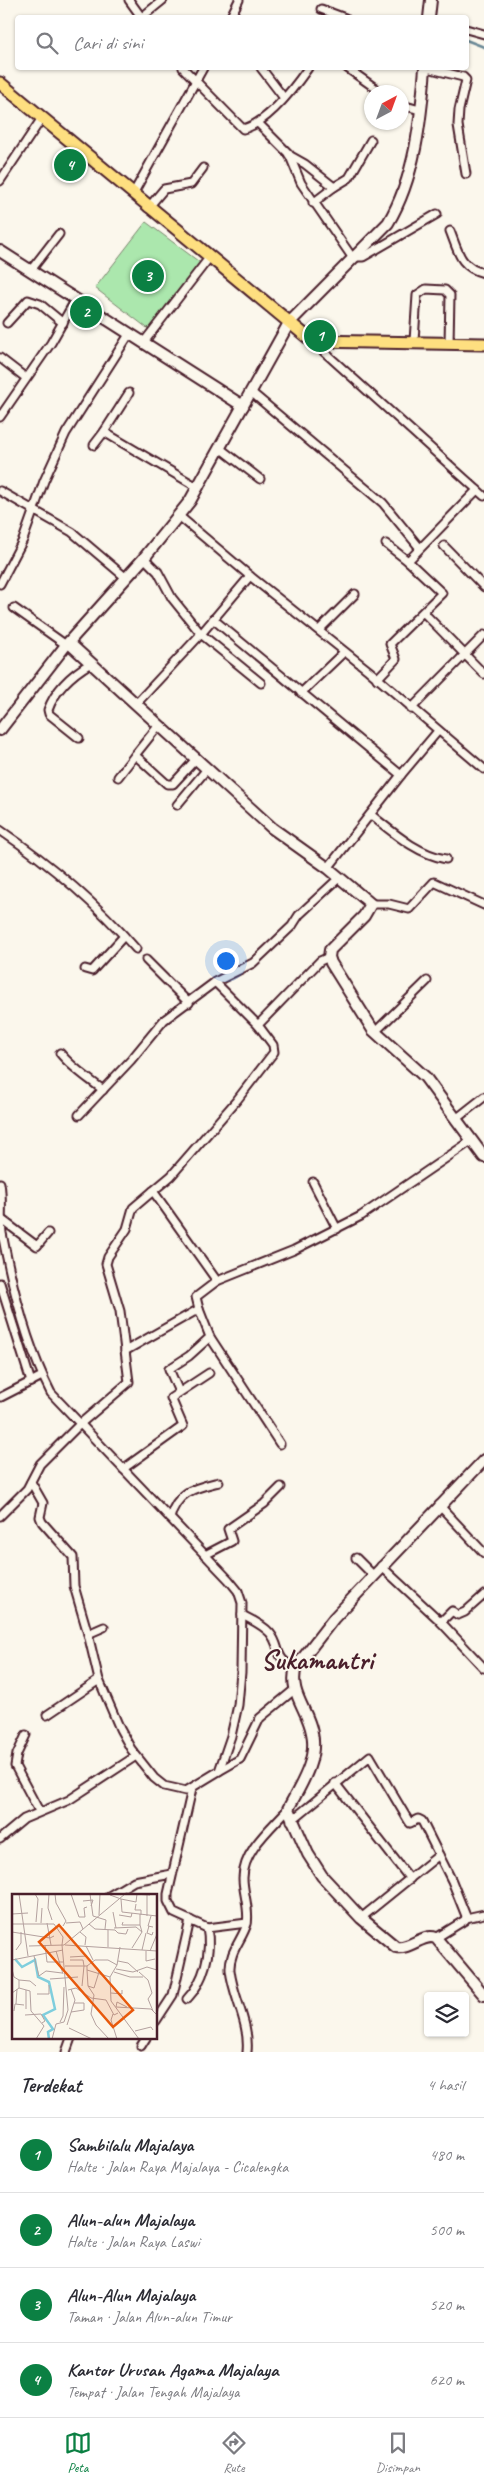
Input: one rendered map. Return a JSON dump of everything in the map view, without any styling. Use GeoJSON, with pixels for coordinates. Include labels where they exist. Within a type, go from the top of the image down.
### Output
{"type":"FeatureCollection","features":[{"type":"Feature","properties":{"kind":"main road"},"geometry":{"type":"LineString","coordinates":[[0,83],[309,340],[484,344]]}},
{"type":"Feature","properties":{"kind":"street"},"geometry":{"type":"LineString","coordinates":[[129,0],[140,15]]}},
{"type":"Feature","properties":{"kind":"street"},"geometry":{"type":"LineString","coordinates":[[146,15],[163,0]]}},
{"type":"Feature","properties":{"kind":"street"},"geometry":{"type":"LineString","coordinates":[[232,15],[239,0]]}},
{"type":"Feature","properties":{"kind":"street"},"geometry":{"type":"LineString","coordinates":[[430,15],[431,0]]}},
{"type":"Feature","properties":{"kind":"street"},"geometry":{"type":"LineString","coordinates":[[321,9],[336,15]]}},
{"type":"Feature","properties":{"kind":"street"},"geometry":{"type":"LineString","coordinates":[[469,30],[484,34]]}},
{"type":"Feature","properties":{"kind":"street"},"geometry":{"type":"LineString","coordinates":[[185,70],[241,127],[245,128],[258,123],[284,98],[306,70]]}},
{"type":"Feature","properties":{"kind":"street"},"geometry":{"type":"LineString","coordinates":[[133,194],[202,70]]}},
{"type":"Feature","properties":{"kind":"street"},"geometry":{"type":"LineString","coordinates":[[262,70],[284,98]]}},
{"type":"Feature","properties":{"kind":"street"},"geometry":{"type":"LineString","coordinates":[[350,70],[372,85]]}},
{"type":"Feature","properties":{"kind":"street"},"geometry":{"type":"LineString","coordinates":[[0,730],[68,644],[125,577],[146,559],[179,516],[224,450],[250,392],[291,325],[352,257],[388,224],[396,210],[414,152],[426,70]]}},
{"type":"Feature","properties":{"kind":"street"},"geometry":{"type":"LineString","coordinates":[[434,70],[463,77],[466,80],[458,117],[466,174]]}},
{"type":"Feature","properties":{"kind":"street"},"geometry":{"type":"LineString","coordinates":[[409,107],[420,110]]}},
{"type":"Feature","properties":{"kind":"street"},"geometry":{"type":"LineString","coordinates":[[0,181],[42,118]]}},
{"type":"Feature","properties":{"kind":"street"},"geometry":{"type":"LineString","coordinates":[[258,123],[289,154],[334,187]]}},
{"type":"Feature","properties":{"kind":"street"},"geometry":{"type":"LineString","coordinates":[[314,203],[349,178],[371,140]]}},
{"type":"Feature","properties":{"kind":"street"},"geometry":{"type":"LineString","coordinates":[[289,154],[301,183],[352,257]]}},
{"type":"Feature","properties":{"kind":"street"},"geometry":{"type":"LineString","coordinates":[[148,208],[164,190],[191,184],[202,168]]}},
{"type":"Feature","properties":{"kind":"street"},"geometry":{"type":"LineString","coordinates":[[352,257],[364,257],[437,214]]}},
{"type":"Feature","properties":{"kind":"street"},"geometry":{"type":"LineString","coordinates":[[450,231],[463,262],[469,269],[484,273]]}},
{"type":"Feature","properties":{"kind":"street"},"geometry":{"type":"LineString","coordinates":[[31,270],[59,234]]}},
{"type":"Feature","properties":{"kind":"street"},"geometry":{"type":"LineString","coordinates":[[0,251],[243,406]]}},
{"type":"Feature","properties":{"kind":"street"},"geometry":{"type":"LineString","coordinates":[[144,342],[209,258]]}},
{"type":"Feature","properties":{"kind":"street"},"geometry":{"type":"LineString","coordinates":[[414,341],[417,295],[426,289],[446,290],[450,295],[449,343]]}},
{"type":"Feature","properties":{"kind":"street"},"geometry":{"type":"LineString","coordinates":[[0,418],[63,323],[76,299]]}},
{"type":"Feature","properties":{"kind":"street"},"geometry":{"type":"LineString","coordinates":[[7,323],[23,303],[32,300],[40,304],[63,323]]}},
{"type":"Feature","properties":{"kind":"street"},"geometry":{"type":"LineString","coordinates":[[0,584],[23,540],[44,481],[66,433],[130,333]]}},
{"type":"Feature","properties":{"kind":"street"},"geometry":{"type":"LineString","coordinates":[[309,340],[484,496]]}},
{"type":"Feature","properties":{"kind":"street"},"geometry":{"type":"LineString","coordinates":[[0,358],[26,378]]}},
{"type":"Feature","properties":{"kind":"street"},"geometry":{"type":"LineString","coordinates":[[250,392],[384,503],[419,546]]}},
{"type":"Feature","properties":{"kind":"street"},"geometry":{"type":"LineString","coordinates":[[94,445],[128,393]]}},
{"type":"Feature","properties":{"kind":"street"},"geometry":{"type":"LineString","coordinates":[[104,432],[199,488]]}},
{"type":"Feature","properties":{"kind":"street"},"geometry":{"type":"LineString","coordinates":[[224,450],[260,479]]}},
{"type":"Feature","properties":{"kind":"street"},"geometry":{"type":"LineString","coordinates":[[408,560],[419,546],[477,490]]}},
{"type":"Feature","properties":{"kind":"street"},"geometry":{"type":"LineString","coordinates":[[0,491],[34,509],[89,544],[125,577]]}},
{"type":"Feature","properties":{"kind":"street"},"geometry":{"type":"LineString","coordinates":[[179,516],[194,531],[319,630],[484,769]]}},
{"type":"Feature","properties":{"kind":"street"},"geometry":{"type":"LineString","coordinates":[[377,679],[396,659],[390,644],[424,613],[442,593],[408,560],[386,544]]}},
{"type":"Feature","properties":{"kind":"street"},"geometry":{"type":"LineString","coordinates":[[444,546],[484,587]]}},
{"type":"Feature","properties":{"kind":"street"},"geometry":{"type":"LineString","coordinates":[[146,559],[158,572],[172,598],[201,634],[261,683]]}},
{"type":"Feature","properties":{"kind":"street"},"geometry":{"type":"LineString","coordinates":[[136,704],[201,634],[250,576]]}},
{"type":"Feature","properties":{"kind":"street"},"geometry":{"type":"LineString","coordinates":[[319,630],[355,594]]}},
{"type":"Feature","properties":{"kind":"street"},"geometry":{"type":"LineString","coordinates":[[14,608],[86,658],[272,828],[340,877],[371,904],[389,904],[409,909],[434,882],[484,905]]}},
{"type":"Feature","properties":{"kind":"street"},"geometry":{"type":"LineString","coordinates":[[424,613],[484,674]]}},
{"type":"Feature","properties":{"kind":"street"},"geometry":{"type":"LineString","coordinates":[[213,619],[401,775]]}},
{"type":"Feature","properties":{"kind":"street"},"geometry":{"type":"LineString","coordinates":[[411,708],[464,653],[484,636]]}},
{"type":"Feature","properties":{"kind":"street"},"geometry":{"type":"LineString","coordinates":[[301,693],[344,652]]}},
{"type":"Feature","properties":{"kind":"street"},"geometry":{"type":"LineString","coordinates":[[78,738],[49,714],[48,710],[63,684],[86,658]]}},
{"type":"Feature","properties":{"kind":"street"},"geometry":{"type":"LineString","coordinates":[[118,777],[159,725]]}},
{"type":"Feature","properties":{"kind":"street"},"geometry":{"type":"LineString","coordinates":[[328,868],[438,731]]}},
{"type":"Feature","properties":{"kind":"street"},"geometry":{"type":"LineString","coordinates":[[135,755],[169,784],[173,784],[196,759]]}},
{"type":"Feature","properties":{"kind":"street"},"geometry":{"type":"LineString","coordinates":[[177,805],[207,769]]}},
{"type":"Feature","properties":{"kind":"street"},"geometry":{"type":"LineString","coordinates":[[371,815],[409,845],[435,857],[446,859]]}},
{"type":"Feature","properties":{"kind":"street"},"geometry":{"type":"LineString","coordinates":[[0,830],[58,872],[136,949]]}},
{"type":"Feature","properties":{"kind":"street"},"geometry":{"type":"LineString","coordinates":[[79,1115],[164,1020],[190,1003],[215,982],[252,963],[340,877]]}},
{"type":"Feature","properties":{"kind":"street"},"geometry":{"type":"LineString","coordinates":[[371,904],[364,916],[330,950],[328,957],[363,1017],[375,1032],[424,1077],[484,1157]]}},
{"type":"Feature","properties":{"kind":"street"},"geometry":{"type":"LineString","coordinates":[[85,969],[91,972],[124,936]]}},
{"type":"Feature","properties":{"kind":"street"},"geometry":{"type":"LineString","coordinates":[[258,1025],[320,961],[328,957]]}},
{"type":"Feature","properties":{"kind":"street"},"geometry":{"type":"LineString","coordinates":[[146,960],[190,1003]]}},
{"type":"Feature","properties":{"kind":"street"},"geometry":{"type":"LineString","coordinates":[[375,1032],[427,981]]}},
{"type":"Feature","properties":{"kind":"street"},"geometry":{"type":"LineString","coordinates":[[0,1516],[31,1482],[36,1468],[80,1424],[129,1382],[120,1311],[108,1276],[107,1260],[127,1229],[134,1206],[171,1176],[237,1100],[274,1052],[273,1045],[258,1025],[215,982]]}},
{"type":"Feature","properties":{"kind":"street"},"geometry":{"type":"LineString","coordinates":[[60,1053],[70,1066],[77,1068],[103,1090]]}},
{"type":"Feature","properties":{"kind":"street"},"geometry":{"type":"LineString","coordinates":[[456,1119],[484,1097]]}},
{"type":"Feature","properties":{"kind":"street"},"geometry":{"type":"LineString","coordinates":[[280,1444],[210,1337],[196,1297],[217,1281],[294,1250],[337,1229],[394,1194],[471,1140]]}},
{"type":"Feature","properties":{"kind":"street"},"geometry":{"type":"LineString","coordinates":[[313,1182],[337,1229]]}},
{"type":"Feature","properties":{"kind":"street"},"geometry":{"type":"LineString","coordinates":[[0,1186],[1,1219],[12,1285],[41,1376],[57,1402],[170,1518],[238,1592],[242,1615],[238,1705],[231,1736],[219,1772]]}},
{"type":"Feature","properties":{"kind":"street"},"geometry":{"type":"LineString","coordinates":[[153,1191],[217,1281]]}},
{"type":"Feature","properties":{"kind":"street"},"geometry":{"type":"LineString","coordinates":[[1,1219],[37,1246],[48,1233]]}},
{"type":"Feature","properties":{"kind":"street"},"geometry":{"type":"LineString","coordinates":[[12,1285],[1,1286],[32,1381]]}},
{"type":"Feature","properties":{"kind":"street"},"geometry":{"type":"LineString","coordinates":[[125,1351],[199,1309]]}},
{"type":"Feature","properties":{"kind":"street"},"geometry":{"type":"LineString","coordinates":[[179,1392],[169,1369],[189,1356],[210,1337]]}},
{"type":"Feature","properties":{"kind":"street"},"geometry":{"type":"LineString","coordinates":[[123,1469],[183,1426],[171,1399],[209,1373]]}},
{"type":"Feature","properties":{"kind":"street"},"geometry":{"type":"LineString","coordinates":[[2,1397],[41,1376]]}},
{"type":"Feature","properties":{"kind":"street"},"geometry":{"type":"LineString","coordinates":[[247,2052],[247,2033],[230,1969],[233,1950],[247,1923],[243,1880],[244,1864],[250,1854],[288,1809],[309,1768],[313,1743],[312,1732],[294,1690],[293,1675],[296,1667],[312,1643],[381,1566],[484,1460]]}},
{"type":"Feature","properties":{"kind":"street"},"geometry":{"type":"LineString","coordinates":[[31,1482],[43,1503],[40,1517],[42,1522],[73,1557],[74,1586],[99,1680],[120,1729],[136,1756],[154,1778],[164,1786],[180,1790],[192,1788],[240,1759],[260,1718],[294,1690]]}},
{"type":"Feature","properties":{"kind":"street"},"geometry":{"type":"LineString","coordinates":[[170,1518],[178,1498],[199,1486],[219,1482]]}},
{"type":"Feature","properties":{"kind":"street"},"geometry":{"type":"LineString","coordinates":[[205,1555],[232,1541],[227,1530],[264,1504],[281,1487]]}},
{"type":"Feature","properties":{"kind":"street"},"geometry":{"type":"LineString","coordinates":[[439,1506],[484,1553]]}},
{"type":"Feature","properties":{"kind":"street"},"geometry":{"type":"LineString","coordinates":[[356,1558],[373,1575]]}},
{"type":"Feature","properties":{"kind":"street"},"geometry":{"type":"LineString","coordinates":[[381,1566],[441,1622],[484,1668]]}},
{"type":"Feature","properties":{"kind":"street"},"geometry":{"type":"LineString","coordinates":[[441,1622],[452,1611],[458,1615],[465,1612],[484,1595]]}},
{"type":"Feature","properties":{"kind":"street"},"geometry":{"type":"LineString","coordinates":[[242,1615],[270,1632],[281,1658],[286,1664],[296,1667]]}},
{"type":"Feature","properties":{"kind":"street"},"geometry":{"type":"LineString","coordinates":[[88,1634],[104,1627]]}},
{"type":"Feature","properties":{"kind":"street"},"geometry":{"type":"LineString","coordinates":[[47,1715],[99,1680]]}},
{"type":"Feature","properties":{"kind":"street"},"geometry":{"type":"LineString","coordinates":[[26,1735],[17,1754],[15,1766],[39,1811]]}},
{"type":"Feature","properties":{"kind":"street"},"geometry":{"type":"LineString","coordinates":[[0,1839],[24,1819],[39,1811],[69,1800],[136,1756]]}},
{"type":"Feature","properties":{"kind":"street"},"geometry":{"type":"LineString","coordinates":[[291,1821],[370,1756],[410,1823],[418,1819],[422,1821],[452,1880],[466,1918]]}},
{"type":"Feature","properties":{"kind":"street"},"geometry":{"type":"LineString","coordinates":[[335,1783],[410,1879]]}},
{"type":"Feature","properties":{"kind":"street"},"geometry":{"type":"LineString","coordinates":[[192,1788],[168,1894],[170,1907],[180,1917],[211,1928],[247,1923]]}},
{"type":"Feature","properties":{"kind":"street"},"geometry":{"type":"LineString","coordinates":[[288,1809],[291,1821],[312,1862],[361,1918],[396,1947],[405,1947],[428,1937],[436,1938],[466,1918],[484,1914]]}},
{"type":"Feature","properties":{"kind":"street"},"geometry":{"type":"LineString","coordinates":[[361,1918],[439,1855]]}},
{"type":"Feature","properties":{"kind":"street"},"geometry":{"type":"LineString","coordinates":[[112,1894],[134,1880],[172,1874]]}},
{"type":"Feature","properties":{"kind":"street"},"geometry":{"type":"LineString","coordinates":[[158,2018],[173,1995],[190,1920]]}},
{"type":"Feature","properties":{"kind":"street"},"geometry":{"type":"LineString","coordinates":[[187,1999],[196,1987],[204,1969],[211,1928]]}},
{"type":"Feature","properties":{"kind":"street"},"geometry":{"type":"LineString","coordinates":[[436,1938],[484,1995]]}},
{"type":"Feature","properties":{"kind":"street"},"geometry":{"type":"LineString","coordinates":[[66,2052],[70,2040]]}},
{"type":"Feature","properties":{"kind":"street"},"geometry":{"type":"LineString","coordinates":[[141,2046],[145,2040]]}},
{"type":"Feature","properties":{"kind":"green space"},"geometry":{"type":"Polygon","coordinates":[[[146,222],[202,264],[151,331],[95,288],[146,222]]]}},
{"type":"Feature","properties":{"kind":"waterway"},"geometry":{"type":"LineString","coordinates":[[469,41],[484,47]]}},
{"type":"Feature","properties":{"kind":"place","name":"Kantor Urusan Agama Majalaya"},"geometry":{"type":"Point","coordinates":[70,165]}},
{"type":"Feature","properties":{"kind":"place","name":"Alun-Alun Majalaya"},"geometry":{"type":"Point","coordinates":[148,276]}},
{"type":"Feature","properties":{"kind":"place","name":"Alun-alun Majalaya"},"geometry":{"type":"Point","coordinates":[86,312]}},
{"type":"Feature","properties":{"kind":"place","name":"Sambilalu Majalaya"},"geometry":{"type":"Point","coordinates":[320,336]}},
{"type":"Feature","properties":{"kind":"district","name":"Sukamantri"},"geometry":{"type":"Point","coordinates":[317,1659]}}]}
